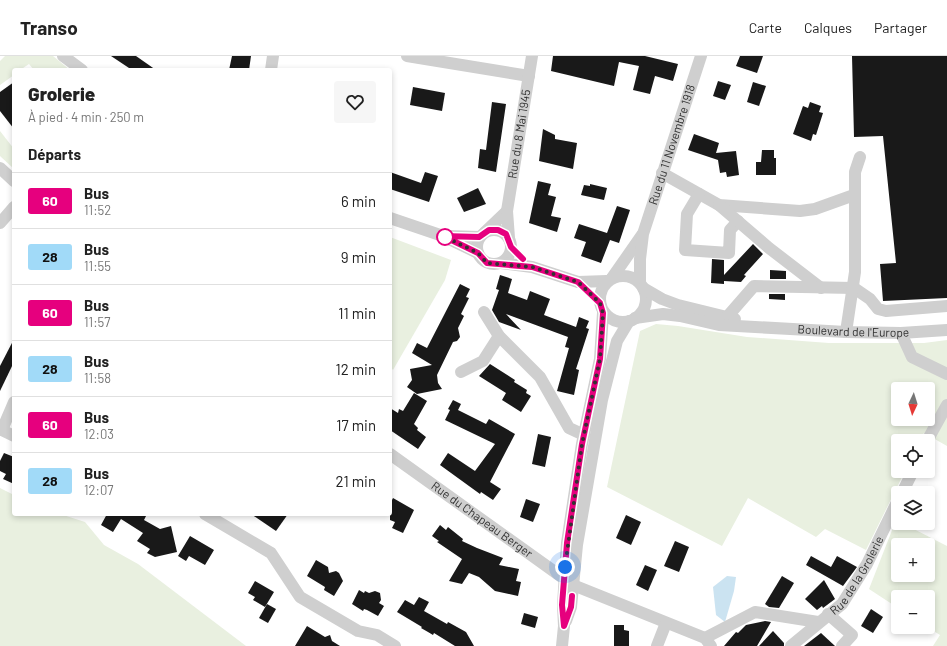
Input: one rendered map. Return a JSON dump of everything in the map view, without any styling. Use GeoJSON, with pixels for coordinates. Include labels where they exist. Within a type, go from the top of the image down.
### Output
{"type":"FeatureCollection","features":[{"type":"Feature","properties":{"kind":"street"},"geometry":{"type":"LineString","coordinates":[[63,56],[79,68]]}},
{"type":"Feature","properties":{"kind":"street"},"geometry":{"type":"LineString","coordinates":[[271,68],[273,56]]}},
{"type":"Feature","properties":{"kind":"street"},"geometry":{"type":"LineString","coordinates":[[407,56],[529,76]]}},
{"type":"Feature","properties":{"kind":"street","name":"Rue du 8 Mai 1945"},"geometry":{"type":"LineString","coordinates":[[510,242],[507,211],[532,56]]}},
{"type":"Feature","properties":{"kind":"street","name":"Rue du 11 Novembre 1918"},"geometry":{"type":"LineString","coordinates":[[642,286],[640,259],[643,234],[701,56]]}},
{"type":"Feature","properties":{"kind":"street"},"geometry":{"type":"LineString","coordinates":[[846,332],[848,309],[854,288],[856,251],[854,195],[855,172],[860,157]]}},
{"type":"Feature","properties":{"kind":"street"},"geometry":{"type":"LineString","coordinates":[[0,168],[12,179]]}},
{"type":"Feature","properties":{"kind":"street"},"geometry":{"type":"LineString","coordinates":[[662,173],[719,206],[821,288]]}},
{"type":"Feature","properties":{"kind":"street"},"geometry":{"type":"LineString","coordinates":[[699,194],[687,214],[685,250],[729,253],[730,230],[738,221]]}},
{"type":"Feature","properties":{"kind":"street"},"geometry":{"type":"LineString","coordinates":[[719,206],[807,210],[854,195]]}},
{"type":"Feature","properties":{"kind":"street"},"geometry":{"type":"LineString","coordinates":[[0,223],[12,209]]}},
{"type":"Feature","properties":{"kind":"street"},"geometry":{"type":"LineString","coordinates":[[478,253],[477,245],[482,235],[507,211]]}},
{"type":"Feature","properties":{"kind":"street"},"geometry":{"type":"LineString","coordinates":[[392,219],[443,236],[478,253],[487,263],[501,263],[532,267],[578,282],[609,280],[627,276],[642,286],[646,299],[643,310],[632,320],[617,341],[602,400],[577,545],[569,582]]}},
{"type":"Feature","properties":{"kind":"street"},"geometry":{"type":"LineString","coordinates":[[443,236],[482,235],[498,230],[532,267]]}},
{"type":"Feature","properties":{"kind":"street","name":"Rue du 11 Novembre 1918"},"geometry":{"type":"LineString","coordinates":[[609,280],[643,234]]}},
{"type":"Feature","properties":{"kind":"street"},"geometry":{"type":"LineString","coordinates":[[501,263],[508,256],[510,242]]}},
{"type":"Feature","properties":{"kind":"street"},"geometry":{"type":"LineString","coordinates":[[562,646],[564,626],[571,607],[567,543],[584,435],[600,359],[601,289],[609,280]]}},
{"type":"Feature","properties":{"kind":"street"},"geometry":{"type":"LineString","coordinates":[[578,282],[601,308],[617,321],[632,320]]}},
{"type":"Feature","properties":{"kind":"street","name":"Boulevard de l'Europe"},"geometry":{"type":"LineString","coordinates":[[642,286],[662,300],[761,327]]}},
{"type":"Feature","properties":{"kind":"street"},"geometry":{"type":"LineString","coordinates":[[727,317],[754,286],[854,288],[870,299],[878,309],[886,311],[947,306]]}},
{"type":"Feature","properties":{"kind":"street"},"geometry":{"type":"LineString","coordinates":[[484,312],[499,336],[540,377],[569,428],[584,435]]}},
{"type":"Feature","properties":{"kind":"street","name":"Boulevard de l'Europe"},"geometry":{"type":"LineString","coordinates":[[632,320],[663,314],[680,316],[719,325],[846,332],[901,333],[947,330]]}},
{"type":"Feature","properties":{"kind":"street"},"geometry":{"type":"LineString","coordinates":[[901,333],[912,357],[947,374]]}},
{"type":"Feature","properties":{"kind":"street"},"geometry":{"type":"LineString","coordinates":[[461,372],[483,362],[499,336]]}},
{"type":"Feature","properties":{"kind":"street"},"geometry":{"type":"LineString","coordinates":[[931,434],[947,405]]}},
{"type":"Feature","properties":{"kind":"street"},"geometry":{"type":"LineString","coordinates":[[12,406],[1,429],[12,435]]}},
{"type":"Feature","properties":{"kind":"street","name":"Rue du Chapeau Berger"},"geometry":{"type":"LineString","coordinates":[[392,455],[569,582]]}},
{"type":"Feature","properties":{"kind":"street","name":"Rue de la Grolerie"},"geometry":{"type":"LineString","coordinates":[[791,646],[818,622],[842,604],[866,564],[891,514]]}},
{"type":"Feature","properties":{"kind":"street"},"geometry":{"type":"LineString","coordinates":[[208,516],[271,553],[300,596],[358,631],[377,635],[395,646]]}},
{"type":"Feature","properties":{"kind":"street","name":"Rue de la Grolerie"},"geometry":{"type":"LineString","coordinates":[[569,582],[708,642],[755,612],[818,622]]}},
{"type":"Feature","properties":{"kind":"street"},"geometry":{"type":"LineString","coordinates":[[828,614],[852,635],[842,646]]}},
{"type":"Feature","properties":{"kind":"street"},"geometry":{"type":"LineString","coordinates":[[657,646],[666,623]]}},
{"type":"Feature","properties":{"kind":"green space"},"geometry":{"type":"Polygon","coordinates":[[[5,56],[53,56],[68,68],[32,68],[29,64],[23,68],[12,68],[12,76],[0,85],[0,61],[5,56]]]}},
{"type":"Feature","properties":{"kind":"green space"},"geometry":{"type":"Polygon","coordinates":[[[0,131],[12,146],[12,167],[0,156],[0,131]]]}},
{"type":"Feature","properties":{"kind":"green space"},"geometry":{"type":"Polygon","coordinates":[[[392,238],[451,260],[445,280],[393,370],[392,238]]]}},
{"type":"Feature","properties":{"kind":"green space"},"geometry":{"type":"Polygon","coordinates":[[[656,324],[747,337],[829,343],[924,343],[947,340],[947,446],[935,439],[935,434],[891,434],[891,478],[902,478],[898,486],[891,486],[891,499],[866,550],[825,529],[816,537],[748,498],[722,546],[607,487],[640,331],[656,324]]]}},
{"type":"Feature","properties":{"kind":"green space"},"geometry":{"type":"Polygon","coordinates":[[[0,488],[12,494],[12,516],[66,516],[85,522],[104,545],[138,564],[246,646],[0,646],[0,488]]]}},
{"type":"Feature","properties":{"kind":"green space"},"geometry":{"type":"Polygon","coordinates":[[[892,530],[916,530],[931,538],[891,538],[891,582],[935,582],[935,540],[947,546],[947,646],[933,646],[940,635],[935,632],[935,590],[891,590],[891,603],[869,589],[892,530]]]}},
{"type":"Feature","properties":{"kind":"water"},"geometry":{"type":"Polygon","coordinates":[[[727,576],[736,577],[734,591],[725,622],[716,615],[713,587],[727,576]]]}},
{"type":"Feature","properties":{"kind":"building"},"geometry":{"type":"Polygon","coordinates":[[[111,56],[136,56],[153,68],[129,68],[111,56]]]}},
{"type":"Feature","properties":{"kind":"building"},"geometry":{"type":"Polygon","coordinates":[[[232,56],[251,56],[249,68],[229,68],[232,56]]]}},
{"type":"Feature","properties":{"kind":"building"},"geometry":{"type":"Polygon","coordinates":[[[553,56],[645,56],[678,64],[673,81],[655,76],[650,94],[633,90],[639,66],[619,62],[614,86],[551,71],[553,56]]]}},
{"type":"Feature","properties":{"kind":"building"},"geometry":{"type":"Polygon","coordinates":[[[740,56],[763,56],[757,73],[736,66],[740,56]]]}},
{"type":"Feature","properties":{"kind":"building"},"geometry":{"type":"Polygon","coordinates":[[[852,56],[947,56],[947,298],[883,301],[880,264],[896,263],[883,136],[854,137],[852,56]]]}},
{"type":"Feature","properties":{"kind":"building"},"geometry":{"type":"Polygon","coordinates":[[[718,81],[731,85],[725,100],[713,96],[718,81]]]}},
{"type":"Feature","properties":{"kind":"building"},"geometry":{"type":"Polygon","coordinates":[[[753,82],[766,86],[759,106],[747,102],[753,82]]]}},
{"type":"Feature","properties":{"kind":"building"},"geometry":{"type":"Polygon","coordinates":[[[12,83],[12,126],[0,111],[0,92],[12,83]]]}},
{"type":"Feature","properties":{"kind":"building"},"geometry":{"type":"Polygon","coordinates":[[[413,87],[445,93],[442,111],[410,105],[413,87]]]}},
{"type":"Feature","properties":{"kind":"building"},"geometry":{"type":"Polygon","coordinates":[[[492,102],[506,104],[496,172],[478,168],[480,149],[486,150],[492,102]]]}},
{"type":"Feature","properties":{"kind":"building"},"geometry":{"type":"Polygon","coordinates":[[[810,102],[821,106],[819,112],[823,113],[816,135],[813,134],[811,141],[793,134],[803,106],[808,108],[810,102]]]}},
{"type":"Feature","properties":{"kind":"building"},"geometry":{"type":"Polygon","coordinates":[[[543,129],[555,135],[555,139],[577,143],[573,169],[539,161],[543,129]]]}},
{"type":"Feature","properties":{"kind":"building"},"geometry":{"type":"Polygon","coordinates":[[[694,134],[719,143],[716,153],[736,151],[739,175],[727,177],[726,172],[720,173],[718,160],[688,150],[694,134]]]}},
{"type":"Feature","properties":{"kind":"building"},"geometry":{"type":"Polygon","coordinates":[[[762,150],[774,150],[774,158],[776,158],[776,175],[756,175],[756,162],[761,162],[762,150]]]}},
{"type":"Feature","properties":{"kind":"building"},"geometry":{"type":"Polygon","coordinates":[[[425,172],[438,176],[429,202],[392,190],[392,173],[421,183],[425,172]]]}},
{"type":"Feature","properties":{"kind":"building"},"geometry":{"type":"Polygon","coordinates":[[[538,181],[551,184],[548,195],[556,197],[551,216],[561,218],[557,232],[529,223],[538,181]]]}},
{"type":"Feature","properties":{"kind":"building"},"geometry":{"type":"Polygon","coordinates":[[[590,184],[607,188],[604,200],[581,195],[584,185],[590,186],[590,184]]]}},
{"type":"Feature","properties":{"kind":"building"},"geometry":{"type":"Polygon","coordinates":[[[478,188],[486,204],[464,212],[457,198],[478,188]]]}},
{"type":"Feature","properties":{"kind":"building"},"geometry":{"type":"Polygon","coordinates":[[[617,206],[630,210],[619,243],[610,240],[601,263],[581,256],[586,242],[574,238],[579,224],[607,233],[617,206]]]}},
{"type":"Feature","properties":{"kind":"building"},"geometry":{"type":"Polygon","coordinates":[[[753,244],[763,254],[744,275],[746,276],[741,282],[724,281],[724,284],[711,283],[712,259],[724,260],[724,275],[753,244]]]}},
{"type":"Feature","properties":{"kind":"building"},"geometry":{"type":"Polygon","coordinates":[[[770,270],[786,271],[786,279],[770,279],[770,270]]]}},
{"type":"Feature","properties":{"kind":"building"},"geometry":{"type":"Polygon","coordinates":[[[500,275],[512,279],[508,293],[527,300],[530,291],[550,299],[544,315],[576,327],[579,317],[589,321],[586,328],[589,329],[576,369],[579,370],[574,395],[557,391],[569,348],[565,347],[568,337],[506,314],[521,330],[499,322],[492,310],[499,290],[496,289],[500,275]]]}},
{"type":"Feature","properties":{"kind":"building"},"geometry":{"type":"Polygon","coordinates":[[[460,284],[470,289],[466,297],[469,298],[461,314],[464,316],[458,328],[460,337],[457,341],[453,342],[437,375],[438,383],[442,389],[417,394],[407,387],[412,380],[410,369],[432,365],[412,353],[417,343],[427,348],[460,284]]]}},
{"type":"Feature","properties":{"kind":"building"},"geometry":{"type":"Polygon","coordinates":[[[769,294],[785,294],[785,300],[769,299],[769,294]]]}},
{"type":"Feature","properties":{"kind":"building"},"geometry":{"type":"Polygon","coordinates":[[[12,343],[12,366],[0,391],[0,366],[12,343]]]}},
{"type":"Feature","properties":{"kind":"building"},"geometry":{"type":"Polygon","coordinates":[[[490,364],[515,380],[514,382],[527,390],[526,393],[531,396],[521,412],[502,400],[506,393],[479,376],[490,364]]]}},
{"type":"Feature","properties":{"kind":"building"},"geometry":{"type":"Polygon","coordinates":[[[414,393],[427,401],[414,424],[418,428],[417,430],[426,437],[418,449],[392,431],[392,409],[398,413],[399,409],[403,411],[414,393]]]}},
{"type":"Feature","properties":{"kind":"building"},"geometry":{"type":"Polygon","coordinates":[[[453,400],[461,404],[458,410],[486,424],[489,419],[515,434],[490,482],[501,489],[493,500],[481,492],[480,494],[440,465],[448,453],[475,471],[495,444],[445,420],[450,410],[448,409],[453,400]]]}},
{"type":"Feature","properties":{"kind":"building"},"geometry":{"type":"Polygon","coordinates":[[[538,434],[551,437],[545,467],[532,464],[538,434]]]}},
{"type":"Feature","properties":{"kind":"building"},"geometry":{"type":"Polygon","coordinates":[[[4,453],[12,456],[12,483],[3,479],[6,474],[0,471],[0,461],[4,453]]]}},
{"type":"Feature","properties":{"kind":"building"},"geometry":{"type":"Polygon","coordinates":[[[393,498],[414,510],[403,533],[392,528],[395,522],[390,520],[390,516],[392,516],[393,498]]]}},
{"type":"Feature","properties":{"kind":"building"},"geometry":{"type":"Polygon","coordinates":[[[526,499],[540,504],[533,522],[520,517],[526,499]]]}},
{"type":"Feature","properties":{"kind":"building"},"geometry":{"type":"Polygon","coordinates":[[[626,515],[641,522],[631,545],[616,538],[626,515]]]}},
{"type":"Feature","properties":{"kind":"building"},"geometry":{"type":"Polygon","coordinates":[[[106,516],[146,516],[144,520],[160,529],[171,526],[177,552],[155,557],[147,553],[150,549],[137,541],[143,533],[121,519],[113,532],[101,525],[106,516]]]}},
{"type":"Feature","properties":{"kind":"building"},"geometry":{"type":"Polygon","coordinates":[[[254,516],[287,516],[276,531],[254,516]]]}},
{"type":"Feature","properties":{"kind":"building"},"geometry":{"type":"Polygon","coordinates":[[[440,525],[446,530],[448,527],[463,539],[462,541],[503,558],[499,565],[519,569],[516,581],[521,582],[518,596],[495,591],[479,577],[469,573],[462,584],[449,581],[462,559],[437,542],[439,541],[432,536],[440,525]]]}},
{"type":"Feature","properties":{"kind":"building"},"geometry":{"type":"Polygon","coordinates":[[[190,536],[214,550],[205,565],[189,556],[186,561],[178,556],[190,536]]]}},
{"type":"Feature","properties":{"kind":"building"},"geometry":{"type":"Polygon","coordinates":[[[675,541],[689,547],[679,572],[664,566],[675,541]]]}},
{"type":"Feature","properties":{"kind":"building"},"geometry":{"type":"Polygon","coordinates":[[[811,556],[831,567],[837,556],[857,567],[843,586],[806,565],[811,556]]]}},
{"type":"Feature","properties":{"kind":"building"},"geometry":{"type":"Polygon","coordinates":[[[316,560],[328,567],[329,573],[336,571],[339,573],[343,581],[334,596],[324,590],[325,587],[307,576],[316,560]]]}},
{"type":"Feature","properties":{"kind":"building"},"geometry":{"type":"Polygon","coordinates":[[[645,565],[657,570],[648,591],[636,585],[645,565]]]}},
{"type":"Feature","properties":{"kind":"building"},"geometry":{"type":"Polygon","coordinates":[[[782,576],[794,583],[779,608],[769,607],[765,604],[782,576]]]}},
{"type":"Feature","properties":{"kind":"building"},"geometry":{"type":"Polygon","coordinates":[[[824,580],[835,599],[823,608],[822,606],[817,610],[805,599],[824,580]]]}},
{"type":"Feature","properties":{"kind":"building"},"geometry":{"type":"Polygon","coordinates":[[[255,581],[274,592],[265,607],[253,600],[255,597],[248,593],[255,581]]]}},
{"type":"Feature","properties":{"kind":"building"},"geometry":{"type":"Polygon","coordinates":[[[359,590],[364,593],[365,591],[369,593],[375,591],[380,593],[381,600],[379,603],[384,606],[378,616],[364,609],[363,611],[352,604],[359,590]]]}},
{"type":"Feature","properties":{"kind":"building"},"geometry":{"type":"Polygon","coordinates":[[[419,597],[429,602],[424,611],[447,624],[448,622],[466,632],[474,646],[455,646],[434,633],[433,635],[421,628],[422,627],[397,612],[405,600],[414,605],[419,597]]]}},
{"type":"Feature","properties":{"kind":"building"},"geometry":{"type":"Polygon","coordinates":[[[267,604],[276,609],[268,623],[259,618],[267,604]]]}},
{"type":"Feature","properties":{"kind":"building"},"geometry":{"type":"Polygon","coordinates":[[[871,609],[883,617],[873,633],[861,626],[871,609]]]}},
{"type":"Feature","properties":{"kind":"building"},"geometry":{"type":"Polygon","coordinates":[[[524,613],[538,617],[535,628],[521,624],[524,613]]]}},
{"type":"Feature","properties":{"kind":"building"},"geometry":{"type":"Polygon","coordinates":[[[765,621],[771,622],[757,646],[724,646],[736,632],[738,633],[746,625],[765,621]]]}},
{"type":"Feature","properties":{"kind":"building"},"geometry":{"type":"Polygon","coordinates":[[[614,625],[624,625],[624,630],[629,631],[629,646],[614,646],[614,625]]]}},
{"type":"Feature","properties":{"kind":"building"},"geometry":{"type":"Polygon","coordinates":[[[307,626],[325,637],[330,635],[332,641],[340,646],[295,646],[307,626]]]}},
{"type":"Feature","properties":{"kind":"building"},"geometry":{"type":"Polygon","coordinates":[[[773,631],[784,643],[784,646],[759,646],[773,631]]]}},
{"type":"Feature","properties":{"kind":"building"},"geometry":{"type":"Polygon","coordinates":[[[821,633],[835,646],[804,646],[821,633]]]}},
{"type":"Feature","properties":{"kind":"bus line","name":"60"},"geometry":{"type":"LineString","coordinates":[[523,259],[511,247],[511,242],[506,234],[498,230],[489,230],[479,237],[443,236],[478,253],[487,263],[501,263],[532,267],[578,282],[600,303],[603,313],[600,359],[582,444],[567,543],[562,605],[564,626],[571,607],[572,596]]}},
{"type":"Feature","properties":{"kind":"route"},"geometry":{"type":"LineString","coordinates":[[445,237],[443,236],[478,253],[487,263],[501,263],[532,267],[578,282],[600,303],[603,313],[600,359],[582,444],[567,543],[565,567]]}}]}
